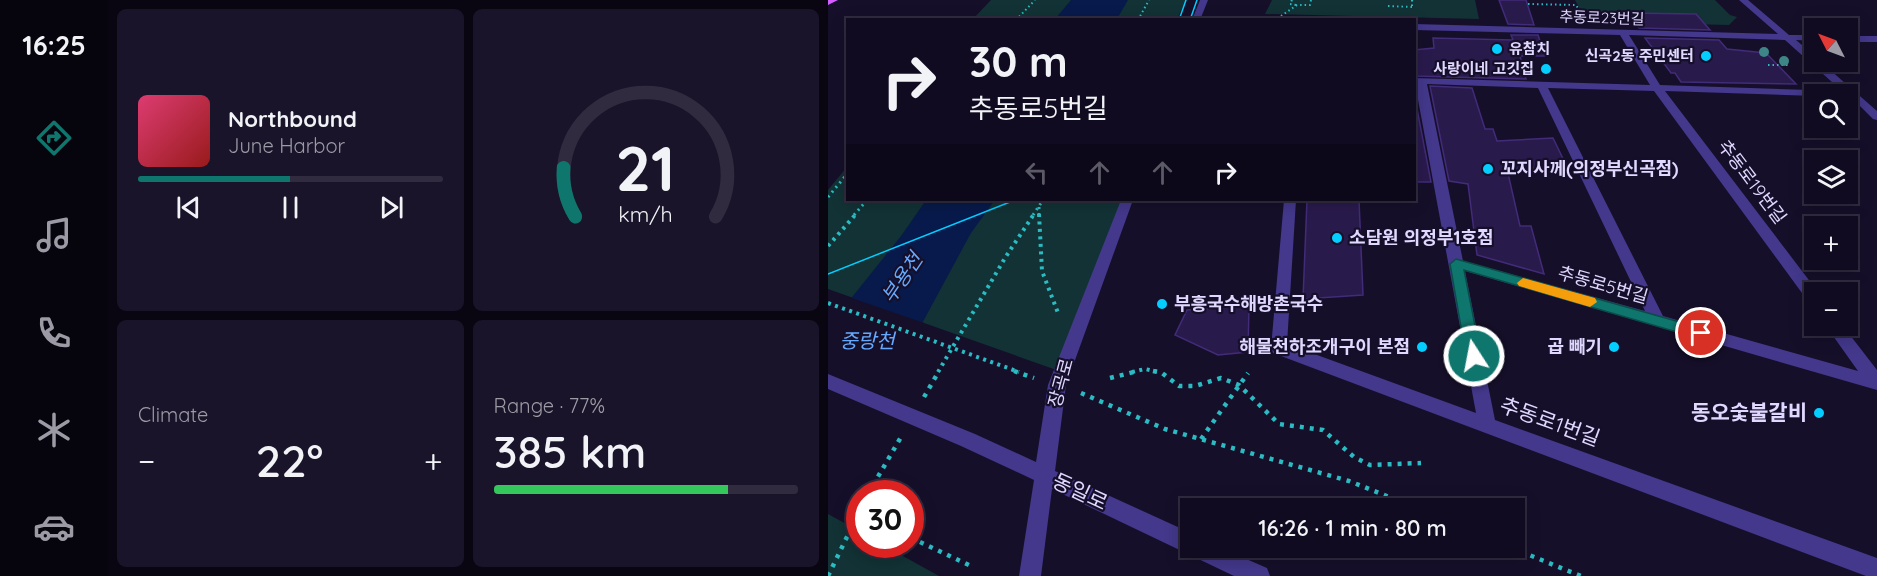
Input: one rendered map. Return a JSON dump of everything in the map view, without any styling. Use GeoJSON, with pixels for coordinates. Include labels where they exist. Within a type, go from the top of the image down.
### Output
{"type":"FeatureCollection","features":[{"type":"Feature","properties":{"kind":"main road"},"geometry":{"type":"LineString","coordinates":[[828,3],[834,0]]}},
{"type":"Feature","properties":{"kind":"street"},"geometry":{"type":"LineString","coordinates":[[1197,18],[1204,0]]}},
{"type":"Feature","properties":{"kind":"street"},"geometry":{"type":"LineString","coordinates":[[1743,0],[1804,51]]}},
{"type":"Feature","properties":{"kind":"street","name":"추동로23번길"},"geometry":{"type":"LineString","coordinates":[[1416,27],[1804,38]]}},
{"type":"Feature","properties":{"kind":"street","name":"추동로19번길"},"geometry":{"type":"LineString","coordinates":[[1623,33],[1657,88],[1804,285]]}},
{"type":"Feature","properties":{"kind":"street"},"geometry":{"type":"LineString","coordinates":[[1858,39],[1877,39]]}},
{"type":"Feature","properties":{"kind":"street"},"geometry":{"type":"LineString","coordinates":[[1827,72],[1841,84]]}},
{"type":"Feature","properties":{"kind":"street"},"geometry":{"type":"LineString","coordinates":[[1487,425],[1418,81],[1804,93]]}},
{"type":"Feature","properties":{"kind":"street"},"geometry":{"type":"LineString","coordinates":[[1542,85],[1658,321]]}},
{"type":"Feature","properties":{"kind":"street"},"geometry":{"type":"LineString","coordinates":[[1858,100],[1877,117]]}},
{"type":"Feature","properties":{"kind":"street","name":"장곡로"},"geometry":{"type":"LineString","coordinates":[[1030,576],[1057,385],[1127,201]]}},
{"type":"Feature","properties":{"kind":"street","name":"추동로1번길"},"geometry":{"type":"LineString","coordinates":[[1290,201],[1279,348],[1877,568]]}},
{"type":"Feature","properties":{"kind":"street","name":"추동로5번길"},"geometry":{"type":"LineString","coordinates":[[1456,264],[1877,383]]}},
{"type":"Feature","properties":{"kind":"street"},"geometry":{"type":"LineString","coordinates":[[1842,336],[1877,383]]}},
{"type":"Feature","properties":{"kind":"street","name":"동일로"},"geometry":{"type":"LineString","coordinates":[[828,381],[968,440],[1180,539]]}},
{"type":"Feature","properties":{"kind":"street"},"geometry":{"type":"LineString","coordinates":[[1220,558],[1259,576]]}},
{"type":"Feature","properties":{"kind":"path"},"geometry":{"type":"LineString","coordinates":[[1018,18],[1035,0]]}},
{"type":"Feature","properties":{"kind":"path"},"geometry":{"type":"LineString","coordinates":[[1139,18],[1149,0]]}},
{"type":"Feature","properties":{"kind":"path"},"geometry":{"type":"LineString","coordinates":[[1292,0],[1290,4],[1310,5],[1311,0]]}},
{"type":"Feature","properties":{"kind":"path"},"geometry":{"type":"LineString","coordinates":[[1558,0],[1560,4]]}},
{"type":"Feature","properties":{"kind":"path"},"geometry":{"type":"LineString","coordinates":[[1281,16],[1297,4]]}},
{"type":"Feature","properties":{"kind":"path"},"geometry":{"type":"LineString","coordinates":[[1528,4],[1576,5]]}},
{"type":"Feature","properties":{"kind":"path"},"geometry":{"type":"LineString","coordinates":[[1388,6],[1412,7]]}},
{"type":"Feature","properties":{"kind":"path"},"geometry":{"type":"LineString","coordinates":[[1768,65],[1796,65]]}},
{"type":"Feature","properties":{"kind":"path"},"geometry":{"type":"LineString","coordinates":[[828,197],[846,175]]}},
{"type":"Feature","properties":{"kind":"path"},"geometry":{"type":"LineString","coordinates":[[828,246],[866,201]]}},
{"type":"Feature","properties":{"kind":"path"},"geometry":{"type":"LineString","coordinates":[[973,313],[1042,201]]}},
{"type":"Feature","properties":{"kind":"path"},"geometry":{"type":"LineString","coordinates":[[1039,206],[1041,272],[1070,348]]}},
{"type":"Feature","properties":{"kind":"path"},"geometry":{"type":"LineString","coordinates":[[828,303],[1034,378]]}},
{"type":"Feature","properties":{"kind":"path"},"geometry":{"type":"LineString","coordinates":[[1110,378],[1145,369],[1162,373],[1179,386],[1194,386],[1221,378],[1239,386],[1279,424],[1323,430],[1354,457],[1370,465],[1420,464]]}},
{"type":"Feature","properties":{"kind":"path"},"geometry":{"type":"LineString","coordinates":[[1202,439],[1248,373]]}},
{"type":"Feature","properties":{"kind":"path"},"geometry":{"type":"LineString","coordinates":[[1077,391],[1165,429],[1349,481],[1392,498]]}},
{"type":"Feature","properties":{"kind":"path"},"geometry":{"type":"LineString","coordinates":[[828,576],[846,539]]}},
{"type":"Feature","properties":{"kind":"path"},"geometry":{"type":"LineString","coordinates":[[924,544],[973,567]]}},
{"type":"Feature","properties":{"kind":"path"},"geometry":{"type":"LineString","coordinates":[[1525,553],[1581,576]]}},
{"type":"Feature","properties":{"kind":"green space"},"geometry":{"type":"Polygon","coordinates":[[[991,0],[1186,0],[1177,18],[974,18],[991,0]]]}},
{"type":"Feature","properties":{"kind":"green space"},"geometry":{"type":"Polygon","coordinates":[[[1272,0],[1475,0],[1479,19],[1265,14],[1272,0]]]}},
{"type":"Feature","properties":{"kind":"green space"},"geometry":{"type":"Polygon","coordinates":[[[1575,0],[1715,0],[1730,15],[1737,17],[1729,25],[1644,23],[1637,13],[1581,11],[1575,0]]]}},
{"type":"Feature","properties":{"kind":"green space"},"geometry":{"type":"Polygon","coordinates":[[[846,168],[846,201],[1129,201],[1065,373],[828,289],[828,190],[846,168]]]}},
{"type":"Feature","properties":{"kind":"green space"},"geometry":{"type":"Polygon","coordinates":[[[828,514],[846,524],[846,558],[906,558],[939,576],[828,576],[828,514]]]}},
{"type":"Feature","properties":{"kind":"water"},"geometry":{"type":"Polygon","coordinates":[[[1071,0],[1128,0],[1118,18],[1056,18],[1071,0]]]}},
{"type":"Feature","properties":{"kind":"water","name":"중랑천"},"geometry":{"type":"Polygon","coordinates":[[[925,201],[994,201],[971,233],[828,497],[828,327],[901,236],[925,201]]]}},
{"type":"Feature","properties":{"kind":"pier"},"geometry":{"type":"Polygon","coordinates":[[[849,297],[924,323],[828,500],[828,323],[849,297]]]}},
{"type":"Feature","properties":{"kind":"building"},"geometry":{"type":"Polygon","coordinates":[[[1499,0],[1526,0],[1534,25],[1508,24],[1499,0]]]}},
{"type":"Feature","properties":{"kind":"building"},"geometry":{"type":"Polygon","coordinates":[[[1629,13],[1696,14],[1710,30],[1639,28],[1629,13]]]}},
{"type":"Feature","properties":{"kind":"building"},"geometry":{"type":"Polygon","coordinates":[[[1511,35],[1538,35],[1545,56],[1520,56],[1526,79],[1416,76],[1416,50],[1434,48],[1433,38],[1513,40],[1511,35]]]}},
{"type":"Feature","properties":{"kind":"building"},"geometry":{"type":"Polygon","coordinates":[[[1645,38],[1719,40],[1727,49],[1766,53],[1796,84],[1681,82],[1675,73],[1671,73],[1645,38]]]}},
{"type":"Feature","properties":{"kind":"building"},"geometry":{"type":"Polygon","coordinates":[[[1430,86],[1472,88],[1485,129],[1493,129],[1497,141],[1553,138],[1567,167],[1507,169],[1520,226],[1531,226],[1544,274],[1477,255],[1468,184],[1449,181],[1430,86]]]}},
{"type":"Feature","properties":{"kind":"building"},"geometry":{"type":"Polygon","coordinates":[[[1416,103],[1431,182],[1416,182],[1416,103]]]}},
{"type":"Feature","properties":{"kind":"building"},"geometry":{"type":"Polygon","coordinates":[[[1307,201],[1359,201],[1363,295],[1303,299],[1307,201]]]}},
{"type":"Feature","properties":{"kind":"building"},"geometry":{"type":"Polygon","coordinates":[[[1249,306],[1248,352],[1218,355],[1175,335],[1187,310],[1249,306]]]}},
{"type":"Feature","properties":{"kind":"tram line"},"geometry":{"type":"LineString","coordinates":[[1180,18],[1186,0]]}},
{"type":"Feature","properties":{"kind":"tram line"},"geometry":{"type":"LineString","coordinates":[[1191,18],[1197,0]]}},
{"type":"Feature","properties":{"kind":"tram line"},"geometry":{"type":"LineString","coordinates":[[828,274],[1012,201]]}},
{"type":"Feature","properties":{"kind":"slow traffic"},"geometry":{"type":"LineString","coordinates":[[1523,283],[1590,302]]}},
{"type":"Feature","properties":{"kind":"place","name":"유참치"},"geometry":{"type":"Point","coordinates":[1497,49]}},
{"type":"Feature","properties":{"kind":"place","name":"신곡2동 주민센터"},"geometry":{"type":"Point","coordinates":[1706,56]}},
{"type":"Feature","properties":{"kind":"place","name":"사랑이네 고깃집"},"geometry":{"type":"Point","coordinates":[1546,69]}},
{"type":"Feature","properties":{"kind":"place","name":"꼬지사께(의정부신곡점)"},"geometry":{"type":"Point","coordinates":[1488,169]}},
{"type":"Feature","properties":{"kind":"place","name":"소담원 의정부1호점"},"geometry":{"type":"Point","coordinates":[1337,238]}},
{"type":"Feature","properties":{"kind":"place","name":"부흥국수해방촌국수"},"geometry":{"type":"Point","coordinates":[1162,304]}},
{"type":"Feature","properties":{"kind":"place","name":"해물천하조개구이 본점"},"geometry":{"type":"Point","coordinates":[1422,347]}},
{"type":"Feature","properties":{"kind":"place","name":"곱 빼기"},"geometry":{"type":"Point","coordinates":[1614,347]}},
{"type":"Feature","properties":{"kind":"place","name":"동오숯불갈비"},"geometry":{"type":"Point","coordinates":[1819,413]}},
{"type":"Feature","properties":{"kind":"route"},"geometry":{"type":"LineString","coordinates":[[1474,356],[1456,264],[1701,333]]}},
{"type":"Feature","properties":{"kind":"water label","name":"부용천"},"geometry":{"type":"Point","coordinates":[902,278]}}]}
